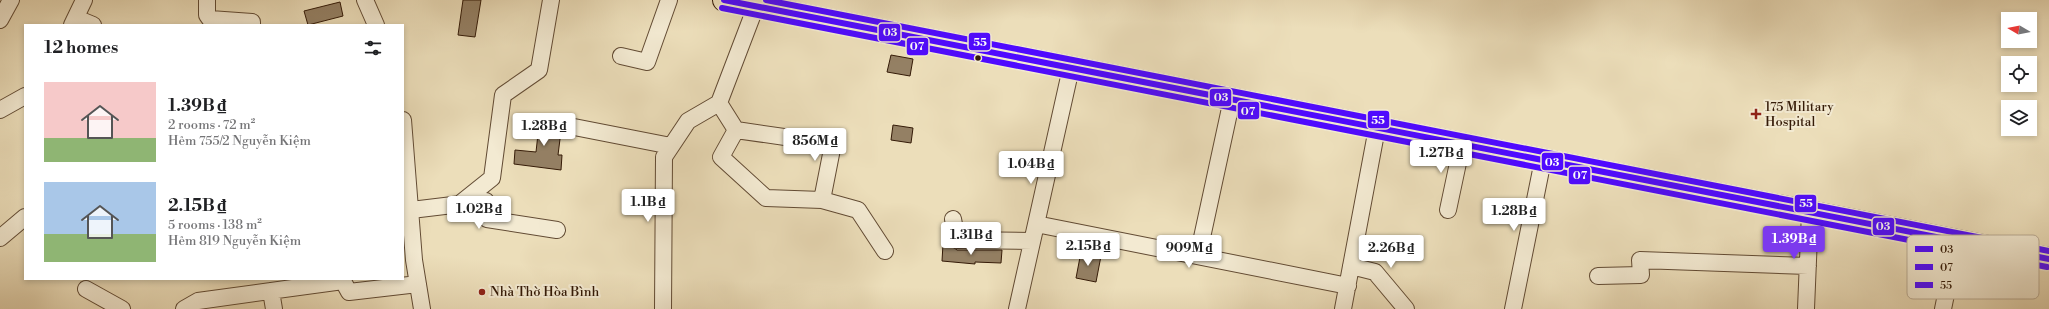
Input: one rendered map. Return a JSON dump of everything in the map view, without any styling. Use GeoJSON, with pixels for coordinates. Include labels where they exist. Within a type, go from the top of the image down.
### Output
{"type":"FeatureCollection","features":[{"type":"Feature","properties":{"kind":"main road"},"geometry":{"type":"LineString","coordinates":[[724,0],[1927,235]]}},
{"type":"Feature","properties":{"kind":"main road"},"geometry":{"type":"LineString","coordinates":[[2039,257],[2049,259]]}},
{"type":"Feature","properties":{"kind":"street"},"geometry":{"type":"LineString","coordinates":[[0,20],[11,0]]}},
{"type":"Feature","properties":{"kind":"street"},"geometry":{"type":"LineString","coordinates":[[84,0],[74,21],[88,24]]}},
{"type":"Feature","properties":{"kind":"street"},"geometry":{"type":"LineString","coordinates":[[207,0],[207,15],[212,22],[252,22],[252,24]]}},
{"type":"Feature","properties":{"kind":"street"},"geometry":{"type":"LineString","coordinates":[[365,0],[376,24]]}},
{"type":"Feature","properties":{"kind":"street"},"geometry":{"type":"LineString","coordinates":[[462,202],[492,178],[503,95],[539,70],[551,0]]}},
{"type":"Feature","properties":{"kind":"street"},"geometry":{"type":"LineString","coordinates":[[620,56],[647,62],[669,0]]}},
{"type":"Feature","properties":{"kind":"street"},"geometry":{"type":"LineString","coordinates":[[664,309],[664,157],[688,121],[719,103],[756,6]]}},
{"type":"Feature","properties":{"kind":"street"},"geometry":{"type":"LineString","coordinates":[[1017,309],[1071,68]]}},
{"type":"Feature","properties":{"kind":"street"},"geometry":{"type":"LineString","coordinates":[[0,110],[24,97]]}},
{"type":"Feature","properties":{"kind":"street"},"geometry":{"type":"LineString","coordinates":[[1198,256],[1232,99]]}},
{"type":"Feature","properties":{"kind":"street"},"geometry":{"type":"LineString","coordinates":[[719,103],[736,130],[833,144],[822,200]]}},
{"type":"Feature","properties":{"kind":"street"},"geometry":{"type":"LineString","coordinates":[[569,126],[671,146]]}},
{"type":"Feature","properties":{"kind":"street"},"geometry":{"type":"LineString","coordinates":[[1343,309],[1377,128]]}},
{"type":"Feature","properties":{"kind":"street"},"geometry":{"type":"LineString","coordinates":[[736,130],[721,157],[766,198],[822,200],[858,210],[885,251]]}},
{"type":"Feature","properties":{"kind":"street"},"geometry":{"type":"LineString","coordinates":[[1448,210],[1462,144]]}},
{"type":"Feature","properties":{"kind":"street"},"geometry":{"type":"LineString","coordinates":[[404,147],[407,210],[422,309]]}},
{"type":"Feature","properties":{"kind":"street"},"geometry":{"type":"LineString","coordinates":[[1513,309],[1543,160]]}},
{"type":"Feature","properties":{"kind":"street"},"geometry":{"type":"LineString","coordinates":[[407,210],[462,202],[486,201],[487,219],[557,230]]}},
{"type":"Feature","properties":{"kind":"street"},"geometry":{"type":"LineString","coordinates":[[1806,309],[1810,212]]}},
{"type":"Feature","properties":{"kind":"street"},"geometry":{"type":"LineString","coordinates":[[0,238],[24,218]]}},
{"type":"Feature","properties":{"kind":"street"},"geometry":{"type":"LineString","coordinates":[[953,218],[957,240],[1032,241]]}},
{"type":"Feature","properties":{"kind":"street"},"geometry":{"type":"LineString","coordinates":[[1036,224],[1348,286]]}},
{"type":"Feature","properties":{"kind":"street"},"geometry":{"type":"LineString","coordinates":[[1598,276],[1641,275],[1640,260],[1808,266]]}},
{"type":"Feature","properties":{"kind":"street"},"geometry":{"type":"LineString","coordinates":[[1351,266],[1375,272],[1406,309]]}},
{"type":"Feature","properties":{"kind":"street"},"geometry":{"type":"LineString","coordinates":[[184,309],[198,301],[229,303],[271,291],[343,280],[349,292],[418,284]]}},
{"type":"Feature","properties":{"kind":"street"},"geometry":{"type":"LineString","coordinates":[[86,288],[122,309]]}},
{"type":"Feature","properties":{"kind":"street"},"geometry":{"type":"LineString","coordinates":[[271,291],[274,309]]}},
{"type":"Feature","properties":{"kind":"street"},"geometry":{"type":"LineString","coordinates":[[1943,309],[1945,299]]}},
{"type":"Feature","properties":{"kind":"building"},"geometry":{"type":"Polygon","coordinates":[[[463,0],[481,0],[475,37],[458,35],[463,0]]]}},
{"type":"Feature","properties":{"kind":"building"},"geometry":{"type":"Polygon","coordinates":[[[340,2],[343,16],[308,24],[304,11],[340,2]]]}},
{"type":"Feature","properties":{"kind":"building"},"geometry":{"type":"Polygon","coordinates":[[[891,55],[913,59],[910,76],[887,72],[891,55]]]}},
{"type":"Feature","properties":{"kind":"building"},"geometry":{"type":"Polygon","coordinates":[[[540,116],[563,119],[560,125],[561,131],[558,155],[562,155],[561,170],[514,164],[515,150],[536,152],[540,116]]]}},
{"type":"Feature","properties":{"kind":"building"},"geometry":{"type":"Polygon","coordinates":[[[893,125],[913,128],[911,143],[891,140],[893,125]]]}},
{"type":"Feature","properties":{"kind":"building"},"geometry":{"type":"Polygon","coordinates":[[[943,244],[949,244],[957,250],[1002,250],[1001,263],[975,262],[975,264],[942,261],[943,244]]]}},
{"type":"Feature","properties":{"kind":"building"},"geometry":{"type":"Polygon","coordinates":[[[1081,252],[1101,256],[1096,282],[1076,278],[1081,252]]]}},
{"type":"Feature","properties":{"kind":"transit line","name":"03"},"geometry":{"type":"LineString","coordinates":[[724,0],[1926,235]]}},
{"type":"Feature","properties":{"kind":"transit line","name":"55"},"geometry":{"type":"LineString","coordinates":[[766,0],[1967,235]]}},
{"type":"Feature","properties":{"kind":"transit line","name":"07"},"geometry":{"type":"LineString","coordinates":[[722,8],[1907,240]]}},
{"type":"Feature","properties":{"kind":"transit line","name":"55"},"geometry":{"type":"LineString","coordinates":[[2039,249],[2049,251]]}},
{"type":"Feature","properties":{"kind":"transit line","name":"03"},"geometry":{"type":"LineString","coordinates":[[2039,257],[2049,259]]}},
{"type":"Feature","properties":{"kind":"transit line","name":"07"},"geometry":{"type":"LineString","coordinates":[[2039,265],[2047,267]]}},
{"type":"Feature","properties":{"kind":"place","name":"175 Military Hospital"},"geometry":{"type":"Point","coordinates":[1756,114]}},
{"type":"Feature","properties":{"kind":"place","name":"Nhà Thờ Hòa Bình"},"geometry":{"type":"Point","coordinates":[482,292]}}]}
